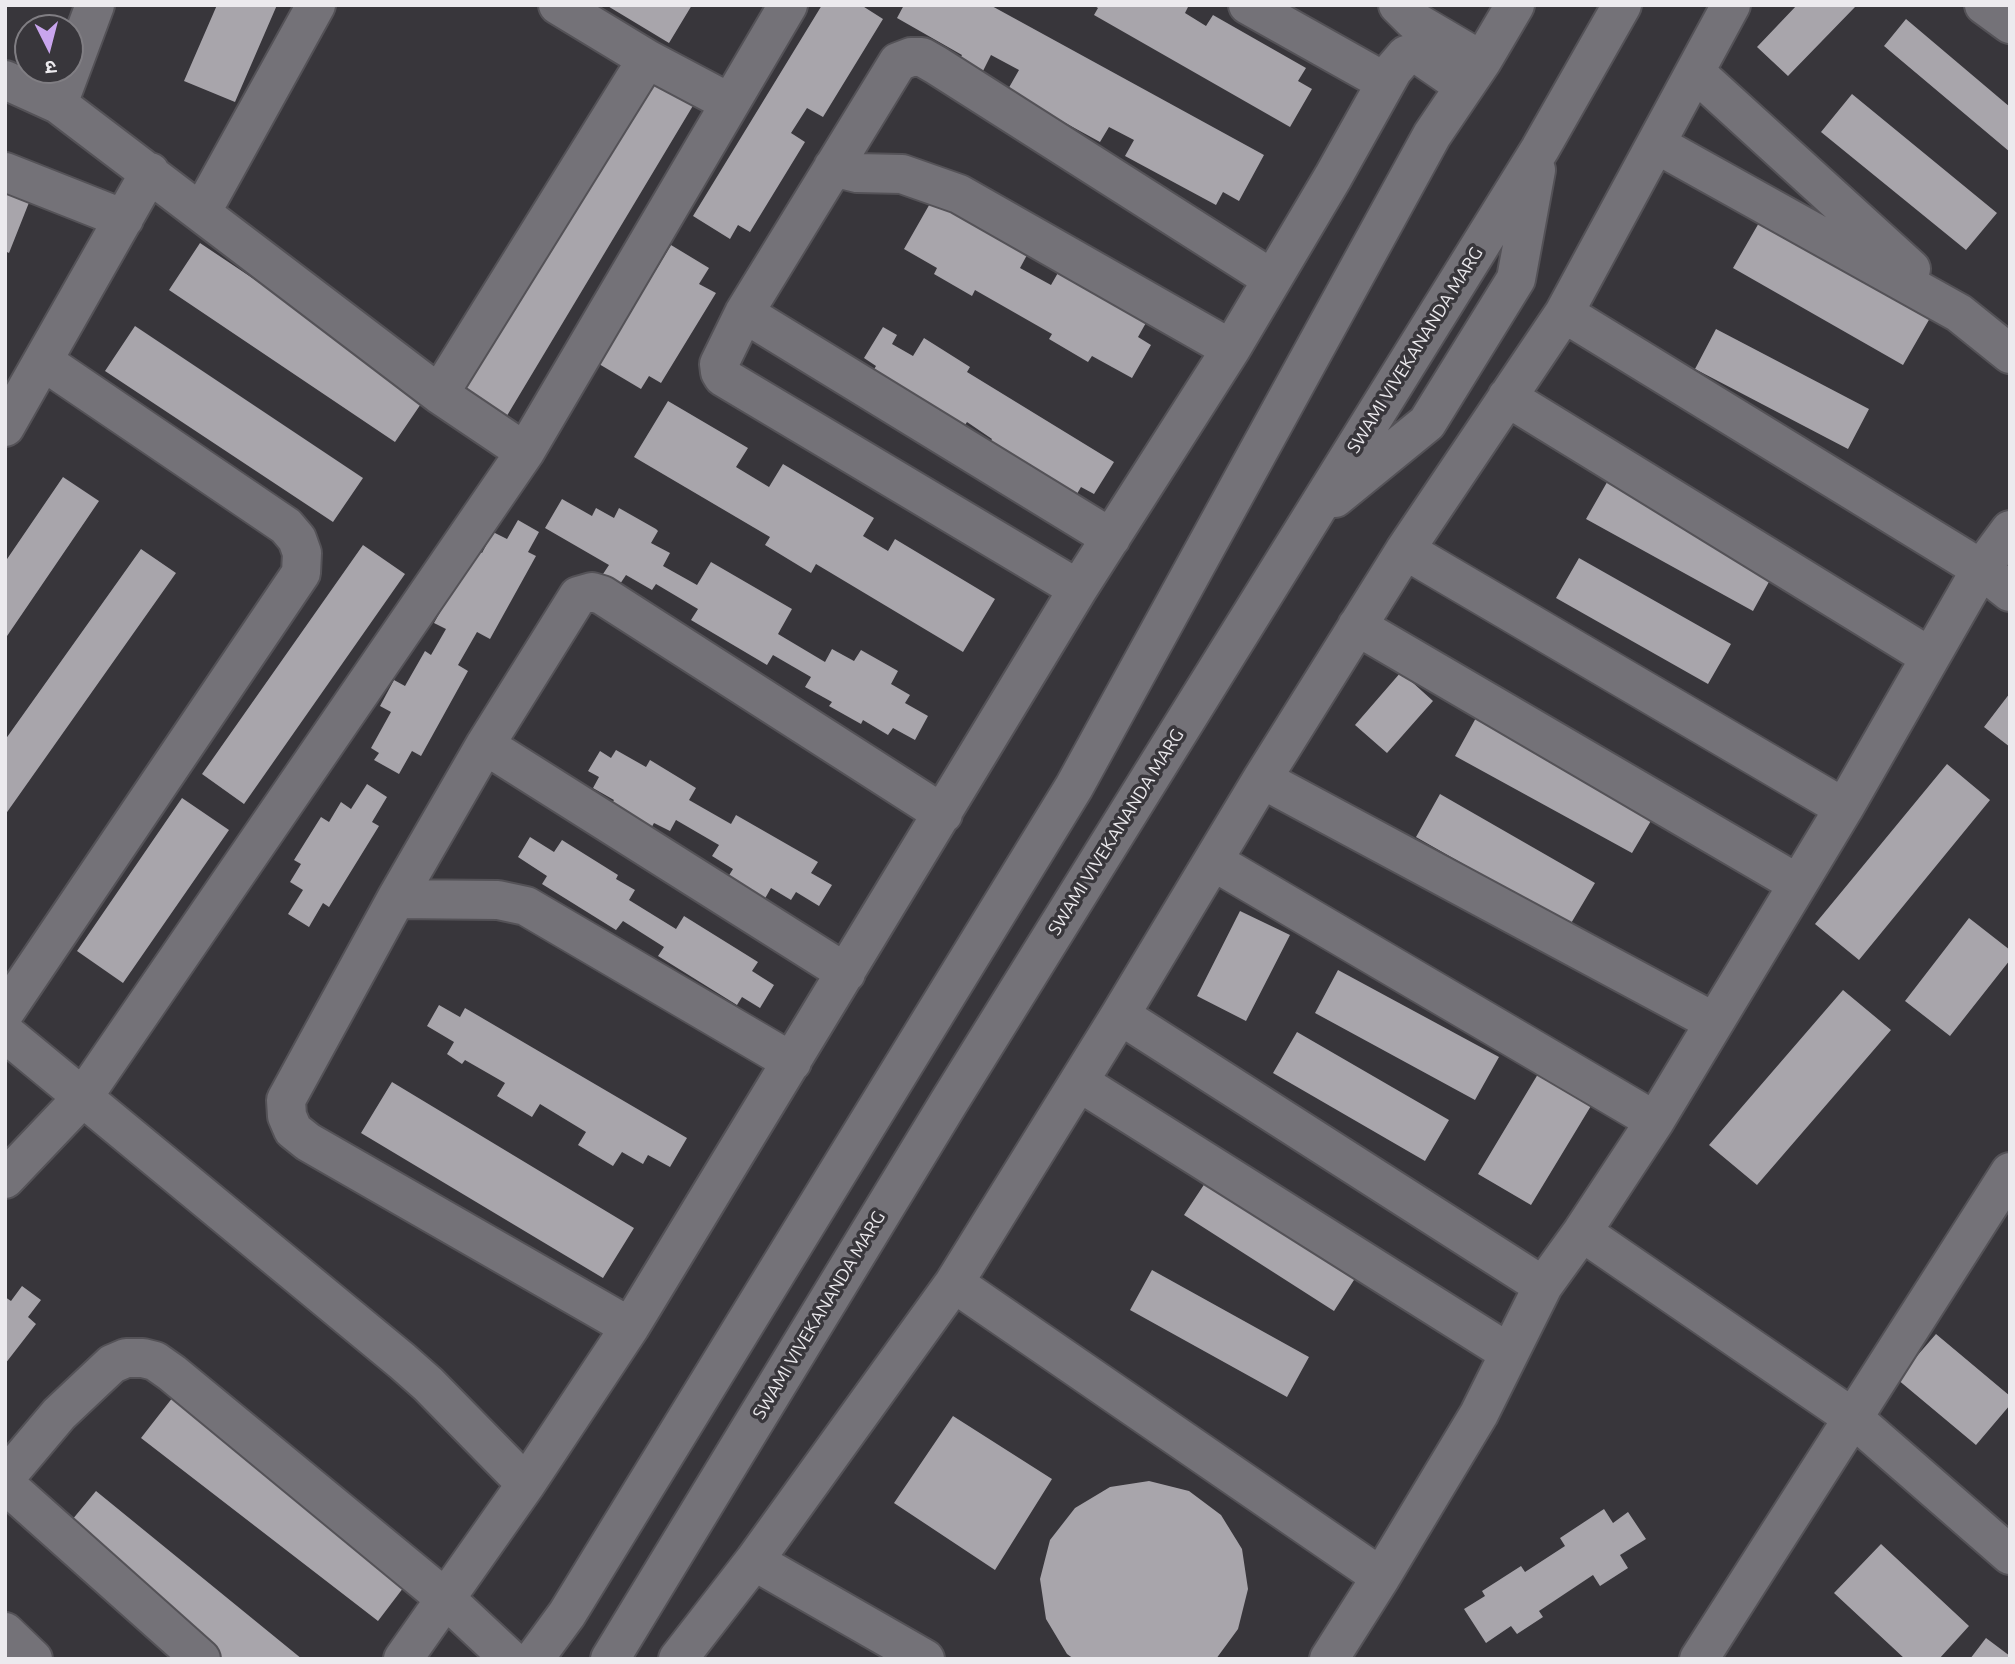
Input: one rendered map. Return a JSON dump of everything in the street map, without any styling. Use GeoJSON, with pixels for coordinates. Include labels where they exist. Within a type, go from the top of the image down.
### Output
{"type":"FeatureCollection","features":[{"type":"Feature","properties":{"kind":"street"},"geometry":{"type":"LineString","coordinates":[[58,104],[95,5]]}},
{"type":"Feature","properties":{"kind":"street"},"geometry":{"type":"LineString","coordinates":[[202,211],[316,5]]}},
{"type":"Feature","properties":{"kind":"street"},"geometry":{"type":"LineString","coordinates":[[558,5],[647,59],[730,103]]}},
{"type":"Feature","properties":{"kind":"street"},"geometry":{"type":"LineString","coordinates":[[5,1180],[83,1097],[525,452],[788,5]]}},
{"type":"Feature","properties":{"kind":"street"},"geometry":{"type":"LineString","coordinates":[[1248,5],[1385,82]]}},
{"type":"Feature","properties":{"kind":"street"},"geometry":{"type":"LineString","coordinates":[[1398,5],[1473,73]]}},
{"type":"Feature","properties":{"kind":"street"},"geometry":{"type":"LineString","coordinates":[[534,1659],[567,1614],[1074,787],[1425,147],[1515,5]]}},
{"type":"Feature","properties":{"kind":"street","name":"SWAMI VIVEKANANDA MARG"},"geometry":{"type":"LineString","coordinates":[[610,1659],[956,1090],[1312,517],[1427,423],[1516,279],[1540,149],[1622,5]]}},
{"type":"Feature","properties":{"kind":"street"},"geometry":{"type":"LineString","coordinates":[[678,1659],[754,1561],[954,1283],[1357,626],[1564,313],[1731,5]]}},
{"type":"Feature","properties":{"kind":"street"},"geometry":{"type":"LineString","coordinates":[[1984,5],[2010,24]]}},
{"type":"Feature","properties":{"kind":"street"},"geometry":{"type":"LineString","coordinates":[[403,1659],[526,1484],[630,1327],[1078,589],[1231,349],[1333,177],[1385,82],[1400,61],[1412,53],[1473,73]]}},
{"type":"Feature","properties":{"kind":"street"},"geometry":{"type":"LineString","coordinates":[[1078,589],[723,377],[720,372],[719,364],[744,313],[898,62],[911,57],[922,57],[1272,279]]}},
{"type":"Feature","properties":{"kind":"street"},"geometry":{"type":"LineString","coordinates":[[439,394],[647,59]]}},
{"type":"Feature","properties":{"kind":"street"},"geometry":{"type":"LineString","coordinates":[[1695,72],[1959,313],[2010,355]]}},
{"type":"Feature","properties":{"kind":"street"},"geometry":{"type":"LineString","coordinates":[[5,80],[58,104],[439,394],[525,452]]}},
{"type":"Feature","properties":{"kind":"street"},"geometry":{"type":"LineString","coordinates":[[1656,145],[1959,313]]}},
{"type":"Feature","properties":{"kind":"street"},"geometry":{"type":"LineString","coordinates":[[833,167],[857,173],[902,174],[959,194],[1231,349]]}},
{"type":"Feature","properties":{"kind":"street"},"geometry":{"type":"LineString","coordinates":[[5,172],[124,219]]}},
{"type":"Feature","properties":{"kind":"street"},"geometry":{"type":"LineString","coordinates":[[5,427],[24,378],[124,219],[150,172]]}},
{"type":"Feature","properties":{"kind":"street"},"geometry":{"type":"LineString","coordinates":[[744,313],[1111,538]]}},
{"type":"Feature","properties":{"kind":"street"},"geometry":{"type":"LineString","coordinates":[[1564,313],[1995,580]]}},
{"type":"Feature","properties":{"kind":"street"},"geometry":{"type":"LineString","coordinates":[[5,1013],[300,573],[302,553],[297,539],[286,526],[24,378]]}},
{"type":"Feature","properties":{"kind":"street"},"geometry":{"type":"LineString","coordinates":[[1507,397],[1930,657]]}},
{"type":"Feature","properties":{"kind":"street"},"geometry":{"type":"LineString","coordinates":[[1329,1659],[1479,1414],[1543,1286],[1582,1233],[1656,1121],[1844,808],[1930,657],[1995,580],[2010,530]]}},
{"type":"Feature","properties":{"kind":"street"},"geometry":{"type":"LineString","coordinates":[[1405,550],[1844,808]]}},
{"type":"Feature","properties":{"kind":"street"},"geometry":{"type":"LineString","coordinates":[[630,1327],[308,1142],[293,1130],[287,1116],[286,1100],[396,899],[485,745],[578,596],[592,592],[603,594],[943,814]]}},
{"type":"Feature","properties":{"kind":"street"},"geometry":{"type":"LineString","coordinates":[[1357,626],[1798,884]]}},
{"type":"Feature","properties":{"kind":"street"},"geometry":{"type":"LineString","coordinates":[[485,745],[846,973]]}},
{"type":"Feature","properties":{"kind":"street"},"geometry":{"type":"LineString","coordinates":[[1262,779],[1714,1022]]}},
{"type":"Feature","properties":{"kind":"street"},"geometry":{"type":"LineString","coordinates":[[1213,861],[1656,1121]]}},
{"type":"Feature","properties":{"kind":"street"},"geometry":{"type":"LineString","coordinates":[[396,899],[498,900],[526,906],[792,1062]]}},
{"type":"Feature","properties":{"kind":"street"},"geometry":{"type":"LineString","coordinates":[[1120,1015],[1543,1286]]}},
{"type":"Feature","properties":{"kind":"street"},"geometry":{"type":"LineString","coordinates":[[5,1033],[394,1354],[428,1384],[526,1484]]}},
{"type":"Feature","properties":{"kind":"street"},"geometry":{"type":"LineString","coordinates":[[1079,1082],[1509,1353]]}},
{"type":"Feature","properties":{"kind":"street"},"geometry":{"type":"LineString","coordinates":[[1699,1659],[1853,1418],[2003,1198]]}},
{"type":"Feature","properties":{"kind":"street"},"geometry":{"type":"LineString","coordinates":[[1582,1233],[1853,1418],[2010,1555]]}},
{"type":"Feature","properties":{"kind":"street"},"geometry":{"type":"LineString","coordinates":[[954,1283],[1381,1577]]}},
{"type":"Feature","properties":{"kind":"street"},"geometry":{"type":"LineString","coordinates":[[5,1478],[59,1414],[111,1364],[126,1358],[155,1361],[446,1600],[510,1659]]}},
{"type":"Feature","properties":{"kind":"street"},"geometry":{"type":"LineString","coordinates":[[5,1485],[201,1659]]}},
{"type":"Feature","properties":{"kind":"street"},"geometry":{"type":"LineString","coordinates":[[754,1561],[925,1659]]}},
{"type":"Feature","properties":{"kind":"street"},"geometry":{"type":"LineString","coordinates":[[5,1632],[33,1659]]}},
{"type":"Feature","properties":{"kind":"building"},"geometry":{"type":"Polygon","coordinates":[[[217,5],[277,5],[235,102],[184,81],[217,5]]]}},
{"type":"Feature","properties":{"kind":"building"},"geometry":{"type":"Polygon","coordinates":[[[606,5],[692,5],[669,43],[606,5]]]}},
{"type":"Feature","properties":{"kind":"building"},"geometry":{"type":"Polygon","coordinates":[[[822,5],[861,5],[883,19],[823,117],[807,108],[791,133],[805,142],[750,232],[738,225],[730,239],[693,216],[822,5]]]}},
{"type":"Feature","properties":{"kind":"building"},"geometry":{"type":"Polygon","coordinates":[[[904,5],[990,5],[1264,155],[1239,201],[1223,192],[1216,205],[1125,156],[1134,140],[1109,127],[1100,142],[1007,91],[1019,70],[991,55],[980,77],[957,64],[962,55],[897,18],[904,5]]]}},
{"type":"Feature","properties":{"kind":"building"},"geometry":{"type":"Polygon","coordinates":[[[1093,5],[1189,5],[1185,13],[1206,26],[1213,15],[1306,68],[1298,81],[1312,89],[1290,127],[1094,15],[1098,8],[1093,5]]]}},
{"type":"Feature","properties":{"kind":"building"},"geometry":{"type":"Polygon","coordinates":[[[1797,5],[1855,7],[1788,76],[1757,47],[1797,5]]]}},
{"type":"Feature","properties":{"kind":"building"},"geometry":{"type":"Polygon","coordinates":[[[1906,19],[2010,107],[2010,152],[1884,46],[1906,19]]]}},
{"type":"Feature","properties":{"kind":"building"},"geometry":{"type":"Polygon","coordinates":[[[650,78],[694,104],[505,419],[461,393],[650,78]]]}},
{"type":"Feature","properties":{"kind":"building"},"geometry":{"type":"Polygon","coordinates":[[[1852,94],[1997,213],[1966,250],[1821,132],[1852,94]]]}},
{"type":"Feature","properties":{"kind":"building"},"geometry":{"type":"Polygon","coordinates":[[[5,190],[30,200],[9,253],[5,251],[5,190]]]}},
{"type":"Feature","properties":{"kind":"building"},"geometry":{"type":"Polygon","coordinates":[[[932,200],[1027,255],[1020,268],[1051,285],[1059,271],[1147,321],[1138,337],[1151,345],[1132,378],[1092,356],[1088,362],[1049,339],[1052,334],[975,290],[972,296],[934,274],[937,268],[904,249],[932,200]]]}},
{"type":"Feature","properties":{"kind":"building"},"geometry":{"type":"Polygon","coordinates":[[[1760,221],[1930,318],[1903,365],[1733,268],[1760,221]]]}},
{"type":"Feature","properties":{"kind":"building"},"geometry":{"type":"Polygon","coordinates":[[[200,243],[427,395],[395,442],[169,290],[200,243]]]}},
{"type":"Feature","properties":{"kind":"building"},"geometry":{"type":"Polygon","coordinates":[[[671,245],[709,268],[699,284],[716,293],[661,383],[649,376],[641,389],[599,364],[671,245]]]}},
{"type":"Feature","properties":{"kind":"building"},"geometry":{"type":"Polygon","coordinates":[[[135,326],[363,478],[333,522],[105,371],[135,326]]]}},
{"type":"Feature","properties":{"kind":"building"},"geometry":{"type":"Polygon","coordinates":[[[883,327],[897,335],[892,344],[913,356],[924,338],[970,367],[967,372],[1114,462],[1094,494],[1081,487],[1074,499],[985,450],[992,439],[967,422],[961,431],[867,381],[876,366],[864,358],[883,327]]]}},
{"type":"Feature","properties":{"kind":"building"},"geometry":{"type":"Polygon","coordinates":[[[1716,329],[1869,409],[1848,449],[1695,369],[1716,329]]]}},
{"type":"Feature","properties":{"kind":"building"},"geometry":{"type":"Polygon","coordinates":[[[668,401],[748,448],[736,467],[769,487],[783,464],[874,518],[863,536],[888,551],[895,539],[995,599],[963,652],[816,564],[811,573],[765,545],[770,537],[634,457],[668,401]]]}},
{"type":"Feature","properties":{"kind":"building"},"geometry":{"type":"Polygon","coordinates":[[[63,477],[99,501],[5,639],[5,562],[63,477]]]}},
{"type":"Feature","properties":{"kind":"building"},"geometry":{"type":"Polygon","coordinates":[[[1610,477],[1776,569],[1753,611],[1586,519],[1610,477]]]}},
{"type":"Feature","properties":{"kind":"building"},"geometry":{"type":"Polygon","coordinates":[[[562,499],[592,516],[596,508],[614,518],[619,508],[656,529],[658,531],[651,543],[670,553],[663,566],[697,585],[711,562],[792,609],[778,634],[825,662],[832,649],[854,661],[861,650],[898,671],[891,684],[910,695],[905,703],[928,716],[915,740],[893,728],[888,735],[863,720],[861,724],[829,706],[832,702],[805,687],[811,677],[773,655],[767,665],[691,620],[698,609],[656,584],[652,590],[626,575],[620,584],[603,574],[609,565],[545,528],[562,499]]]}},
{"type":"Feature","properties":{"kind":"building"},"geometry":{"type":"Polygon","coordinates":[[[518,520],[539,532],[528,552],[536,556],[490,639],[477,632],[458,665],[468,671],[421,756],[412,751],[399,774],[374,760],[379,753],[371,748],[391,712],[380,706],[394,680],[405,686],[425,651],[431,655],[446,629],[434,623],[454,587],[471,546],[482,553],[493,532],[507,539],[518,520]]]}},
{"type":"Feature","properties":{"kind":"building"},"geometry":{"type":"Polygon","coordinates":[[[363,545],[405,574],[244,804],[202,774],[363,545]]]}},
{"type":"Feature","properties":{"kind":"building"},"geometry":{"type":"Polygon","coordinates":[[[141,549],[176,573],[5,815],[5,740],[141,549]]]}},
{"type":"Feature","properties":{"kind":"building"},"geometry":{"type":"Polygon","coordinates":[[[1579,558],[1731,644],[1708,684],[1556,598],[1579,558]]]}},
{"type":"Feature","properties":{"kind":"building"},"geometry":{"type":"Polygon","coordinates":[[[1401,672],[1433,701],[1387,753],[1355,725],[1401,672]]]}},
{"type":"Feature","properties":{"kind":"building"},"geometry":{"type":"Polygon","coordinates":[[[2010,693],[2010,747],[1984,727],[2010,693]]]}},
{"type":"Feature","properties":{"kind":"building"},"geometry":{"type":"Polygon","coordinates":[[[1477,716],[1655,814],[1632,853],[1455,756],[1477,716]]]}},
{"type":"Feature","properties":{"kind":"building"},"geometry":{"type":"Polygon","coordinates":[[[616,750],[646,767],[650,760],[696,788],[689,800],[731,824],[736,815],[818,862],[811,873],[832,885],[819,906],[796,892],[791,900],[771,888],[763,902],[726,880],[733,869],[712,856],[719,845],[676,820],[670,831],[654,823],[648,834],[607,811],[614,800],[593,788],[599,777],[588,771],[600,751],[611,758],[616,750]]]}},
{"type":"Feature","properties":{"kind":"building"},"geometry":{"type":"Polygon","coordinates":[[[1947,764],[1990,800],[1859,960],[1815,924],[1947,764]]]}},
{"type":"Feature","properties":{"kind":"building"},"geometry":{"type":"Polygon","coordinates":[[[367,784],[387,797],[372,822],[379,826],[329,907],[323,903],[309,927],[288,914],[303,890],[290,882],[301,864],[294,860],[321,817],[329,822],[341,802],[351,809],[367,784]]]}},
{"type":"Feature","properties":{"kind":"building"},"geometry":{"type":"Polygon","coordinates":[[[1440,794],[1595,883],[1570,925],[1416,837],[1440,794]]]}},
{"type":"Feature","properties":{"kind":"building"},"geometry":{"type":"Polygon","coordinates":[[[182,798],[229,830],[123,983],[77,951],[182,798]]]}},
{"type":"Feature","properties":{"kind":"building"},"geometry":{"type":"Polygon","coordinates":[[[530,837],[554,852],[562,840],[618,875],[616,879],[635,890],[629,900],[676,929],[684,916],[758,962],[752,971],[774,985],[760,1008],[742,997],[737,1005],[658,956],[664,947],[623,921],[616,930],[542,884],[547,876],[518,857],[530,837]]]}},
{"type":"Feature","properties":{"kind":"building"},"geometry":{"type":"Polygon","coordinates":[[[1240,911],[1290,935],[1246,1021],[1197,996],[1240,911]]]}},
{"type":"Feature","properties":{"kind":"building"},"geometry":{"type":"Polygon","coordinates":[[[1969,918],[2010,950],[2010,960],[1950,1036],[1905,1001],[1969,918]]]}},
{"type":"Feature","properties":{"kind":"building"},"geometry":{"type":"Polygon","coordinates":[[[1338,970],[1499,1057],[1475,1100],[1315,1013],[1338,970]]]}},
{"type":"Feature","properties":{"kind":"building"},"geometry":{"type":"Polygon","coordinates":[[[1843,990],[1891,1030],[1757,1185],[1709,1145],[1843,990]]]}},
{"type":"Feature","properties":{"kind":"building"},"geometry":{"type":"Polygon","coordinates":[[[439,1005],[460,1017],[465,1008],[687,1138],[670,1167],[648,1155],[643,1164],[622,1152],[613,1166],[578,1145],[586,1132],[540,1104],[532,1117],[497,1096],[505,1083],[465,1060],[462,1064],[447,1054],[454,1042],[427,1026],[439,1005]]]}},
{"type":"Feature","properties":{"kind":"building"},"geometry":{"type":"Polygon","coordinates":[[[1297,1032],[1449,1120],[1425,1161],[1273,1073],[1297,1032]]]}},
{"type":"Feature","properties":{"kind":"building"},"geometry":{"type":"Polygon","coordinates":[[[1544,1064],[1597,1096],[1531,1205],[1478,1174],[1544,1064]]]}},
{"type":"Feature","properties":{"kind":"building"},"geometry":{"type":"Polygon","coordinates":[[[392,1082],[634,1228],[603,1278],[361,1133],[392,1082]]]}},
{"type":"Feature","properties":{"kind":"building"},"geometry":{"type":"Polygon","coordinates":[[[1213,1171],[1363,1266],[1334,1311],[1184,1215],[1213,1171]]]}},
{"type":"Feature","properties":{"kind":"building"},"geometry":{"type":"Polygon","coordinates":[[[1152,1270],[1309,1357],[1287,1397],[1130,1310],[1152,1270]]]}},
{"type":"Feature","properties":{"kind":"building"},"geometry":{"type":"Polygon","coordinates":[[[22,1286],[41,1300],[28,1317],[36,1324],[5,1364],[5,1297],[11,1301],[22,1286]]]}},
{"type":"Feature","properties":{"kind":"building"},"geometry":{"type":"Polygon","coordinates":[[[1936,1334],[2010,1396],[2010,1405],[1976,1445],[1897,1379],[1936,1334]]]}},
{"type":"Feature","properties":{"kind":"building"},"geometry":{"type":"Polygon","coordinates":[[[173,1397],[410,1579],[378,1621],[141,1438],[173,1397]]]}},
{"type":"Feature","properties":{"kind":"building"},"geometry":{"type":"Polygon","coordinates":[[[953,1416],[1052,1479],[995,1570],[894,1503],[953,1416]]]}},
{"type":"Feature","properties":{"kind":"building"},"geometry":{"type":"Polygon","coordinates":[[[1149,1481],[1189,1491],[1221,1515],[1242,1549],[1248,1589],[1238,1629],[1216,1659],[1074,1659],[1067,1654],[1046,1619],[1040,1579],[1050,1540],[1075,1508],[1110,1487],[1149,1481]]]}},
{"type":"Feature","properties":{"kind":"building"},"geometry":{"type":"Polygon","coordinates":[[[96,1491],[302,1659],[217,1659],[62,1532],[96,1491]]]}},
{"type":"Feature","properties":{"kind":"building"},"geometry":{"type":"Polygon","coordinates":[[[1604,1509],[1613,1523],[1628,1512],[1646,1539],[1620,1555],[1628,1568],[1600,1586],[1593,1575],[1539,1611],[1543,1617],[1517,1634],[1511,1626],[1486,1643],[1464,1609],[1485,1596],[1482,1591],[1521,1566],[1525,1572],[1565,1546],[1560,1538],[1604,1509]]]}},
{"type":"Feature","properties":{"kind":"building"},"geometry":{"type":"Polygon","coordinates":[[[1881,1544],[1969,1626],[1939,1659],[1905,1659],[1834,1593],[1881,1544]]]}},
{"type":"Feature","properties":{"kind":"building"},"geometry":{"type":"Polygon","coordinates":[[[1986,1638],[2010,1656],[2010,1659],[1970,1659],[1986,1638]]]}}]}
